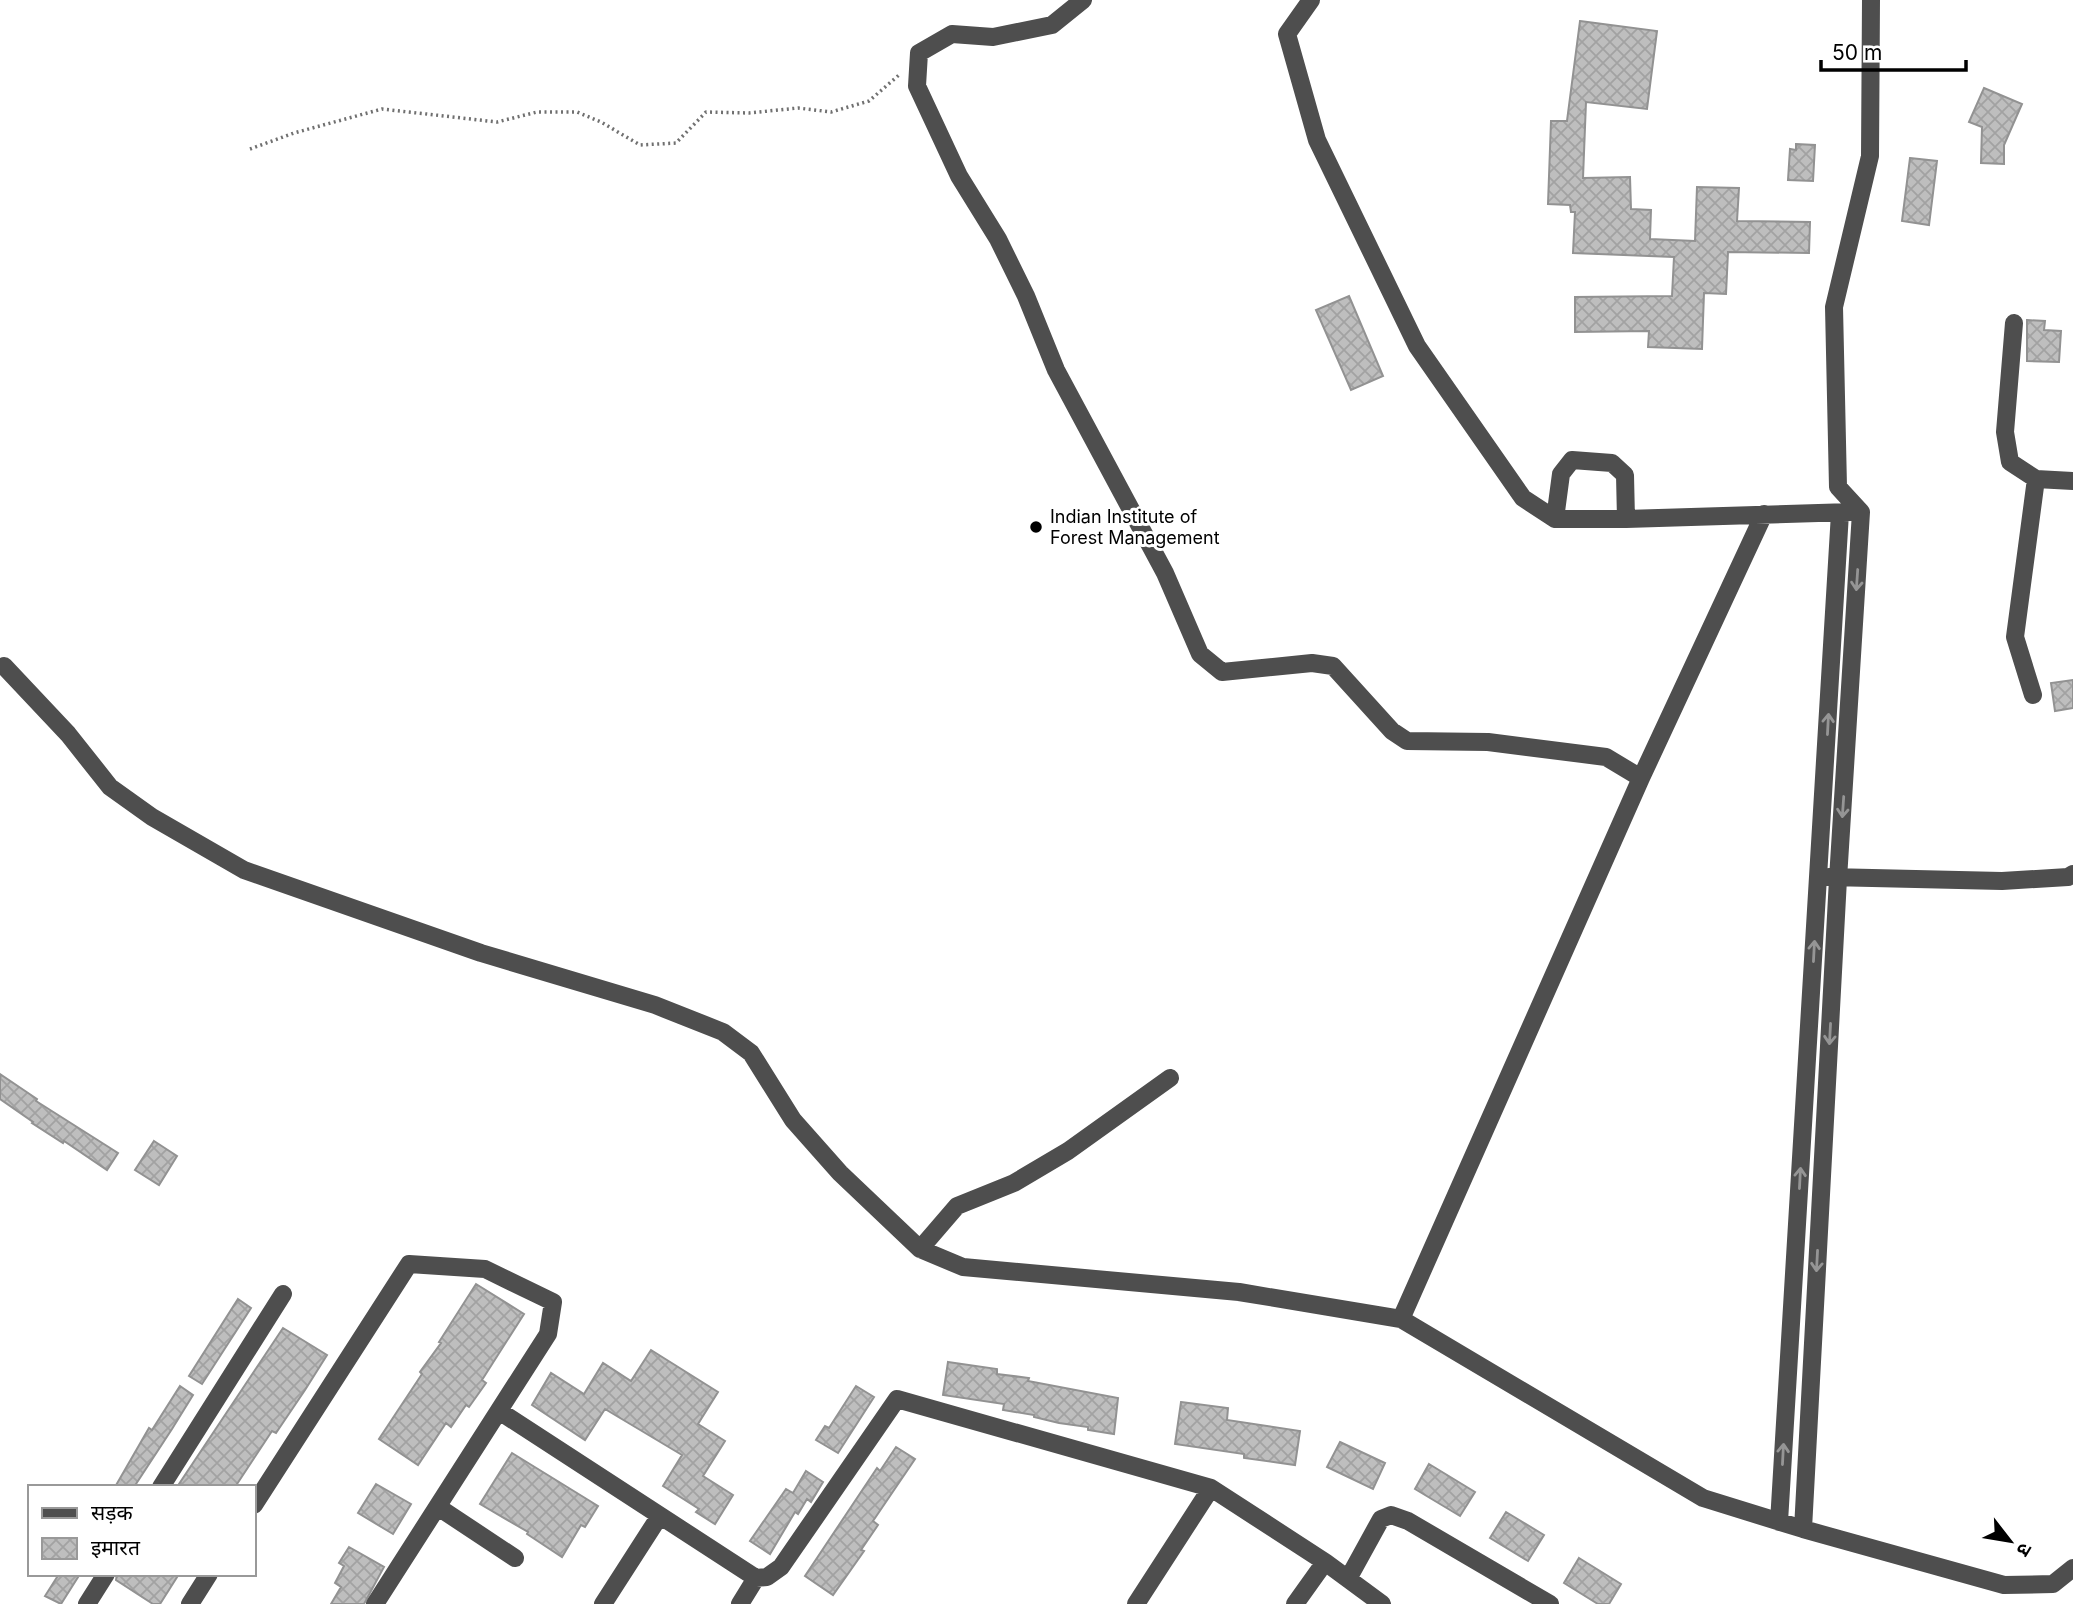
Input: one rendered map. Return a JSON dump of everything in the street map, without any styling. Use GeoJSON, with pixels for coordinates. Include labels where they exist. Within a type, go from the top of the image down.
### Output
{"type":"FeatureCollection","features":[{"type":"Feature","properties":{"kind":"street"},"geometry":{"type":"LineString","coordinates":[[1083,0],[1052,25],[993,37],[953,34],[919,52],[917,86],[960,176],[998,239],[1026,296],[1056,370],[1165,573],[1200,654],[1222,672],[1312,663],[1333,666],[1392,731],[1407,741],[1489,743],[1606,757],[1641,778]]}},
{"type":"Feature","properties":{"kind":"street"},"geometry":{"type":"LineString","coordinates":[[1311,0],[1287,34],[1317,140],[1417,346],[1523,498],[1555,519],[1861,512]]}},
{"type":"Feature","properties":{"kind":"street"},"geometry":{"type":"LineString","coordinates":[[1803,1529],[1838,878],[1861,512],[1838,487],[1835,307],[1870,156],[1871,0]]}},
{"type":"Feature","properties":{"kind":"street"},"geometry":{"type":"LineString","coordinates":[[2014,323],[2005,432],[2010,462],[2036,479],[2073,481]]}},
{"type":"Feature","properties":{"kind":"street"},"geometry":{"type":"LineString","coordinates":[[1555,519],[1561,474],[1572,460],[1612,463],[1625,475],[1626,519]]}},
{"type":"Feature","properties":{"kind":"street"},"geometry":{"type":"LineString","coordinates":[[2033,695],[2015,637],[2036,479]]}},
{"type":"Feature","properties":{"kind":"street"},"geometry":{"type":"LineString","coordinates":[[1401,1319],[1641,778],[1764,513]]}},
{"type":"Feature","properties":{"kind":"street"},"geometry":{"type":"LineString","coordinates":[[1779,1522],[1840,513]]}},
{"type":"Feature","properties":{"kind":"street"},"geometry":{"type":"LineString","coordinates":[[4,666],[68,734],[110,787],[152,817],[244,870],[481,953],[656,1005],[723,1032],[751,1053],[793,1120],[840,1173],[920,1249],[962,1267],[1240,1292],[1401,1319],[1703,1498],[1803,1529],[2004,1584],[2053,1584],[2073,1568]]}},
{"type":"Feature","properties":{"kind":"street"},"geometry":{"type":"LineString","coordinates":[[1818,876],[2002,881],[2068,877],[2073,874]]}},
{"type":"Feature","properties":{"kind":"street"},"geometry":{"type":"LineString","coordinates":[[920,1249],[957,1206],[1014,1183],[1068,1151],[1170,1078]]}},
{"type":"Feature","properties":{"kind":"street"},"geometry":{"type":"LineString","coordinates":[[256,1502],[409,1264],[485,1269],[553,1302],[548,1334],[375,1604]]}},
{"type":"Feature","properties":{"kind":"street"},"geometry":{"type":"LineString","coordinates":[[162,1485],[283,1294]]}},
{"type":"Feature","properties":{"kind":"street"},"geometry":{"type":"LineString","coordinates":[[499,1411],[756,1578],[767,1577],[782,1567],[897,1399],[1211,1488],[1325,1562],[1382,1604]]}},
{"type":"Feature","properties":{"kind":"street"},"geometry":{"type":"LineString","coordinates":[[1136,1604],[1211,1488]]}},
{"type":"Feature","properties":{"kind":"street"},"geometry":{"type":"LineString","coordinates":[[438,1507],[515,1558]]}},
{"type":"Feature","properties":{"kind":"street"},"geometry":{"type":"LineString","coordinates":[[1348,1579],[1381,1519],[1391,1515],[1408,1521],[1550,1604]]}},
{"type":"Feature","properties":{"kind":"street"},"geometry":{"type":"LineString","coordinates":[[603,1604],[659,1517]]}},
{"type":"Feature","properties":{"kind":"street"},"geometry":{"type":"LineString","coordinates":[[1295,1604],[1325,1562]]}},
{"type":"Feature","properties":{"kind":"street"},"geometry":{"type":"LineString","coordinates":[[87,1604],[105,1576]]}},
{"type":"Feature","properties":{"kind":"street"},"geometry":{"type":"LineString","coordinates":[[190,1604],[208,1576]]}},
{"type":"Feature","properties":{"kind":"street"},"geometry":{"type":"LineString","coordinates":[[740,1604],[756,1578]]}},
{"type":"Feature","properties":{"kind":"path"},"geometry":{"type":"LineString","coordinates":[[250,149],[294,133],[382,109],[497,122],[537,112],[577,112],[601,122],[640,145],[676,143],[706,111],[749,113],[798,108],[831,112],[869,101],[895,79],[919,52]]}},
{"type":"Feature","properties":{"kind":"building"},"geometry":{"type":"Polygon","coordinates":[[[1580,21],[1657,31],[1647,109],[1586,102],[1583,178],[1630,177],[1631,209],[1651,210],[1650,239],[1695,241],[1697,187],[1739,188],[1737,221],[1810,222],[1809,253],[1728,252],[1726,294],[1704,293],[1702,349],[1648,347],[1649,331],[1575,332],[1575,297],[1672,296],[1674,257],[1573,253],[1575,212],[1571,212],[1570,205],[1548,204],[1551,121],[1567,121],[1580,21]]]}},
{"type":"Feature","properties":{"kind":"building"},"geometry":{"type":"Polygon","coordinates":[[[1984,88],[2022,104],[2004,145],[2004,164],[1981,163],[1982,127],[1969,122],[1984,88]]]}},
{"type":"Feature","properties":{"kind":"building"},"geometry":{"type":"Polygon","coordinates":[[[1796,144],[1815,145],[1813,181],[1788,180],[1790,149],[1796,150],[1796,144]]]}},
{"type":"Feature","properties":{"kind":"building"},"geometry":{"type":"Polygon","coordinates":[[[1910,158],[1937,161],[1929,225],[1902,221],[1910,158]]]}},
{"type":"Feature","properties":{"kind":"building"},"geometry":{"type":"Polygon","coordinates":[[[1349,296],[1383,376],[1351,390],[1316,310],[1349,296]]]}},
{"type":"Feature","properties":{"kind":"building"},"geometry":{"type":"Polygon","coordinates":[[[2027,320],[2045,321],[2044,330],[2061,331],[2059,362],[2027,361],[2027,320]]]}},
{"type":"Feature","properties":{"kind":"building"},"geometry":{"type":"Polygon","coordinates":[[[2073,680],[2073,708],[2055,711],[2051,683],[2073,680]]]}},
{"type":"Feature","properties":{"kind":"building"},"geometry":{"type":"Polygon","coordinates":[[[0,1074],[37,1099],[36,1101],[118,1153],[107,1170],[32,1123],[0,1099],[0,1074]]]}},
{"type":"Feature","properties":{"kind":"building"},"geometry":{"type":"Polygon","coordinates":[[[154,1141],[177,1156],[159,1185],[135,1170],[154,1141]]]}},
{"type":"Feature","properties":{"kind":"building"},"geometry":{"type":"Polygon","coordinates":[[[476,1284],[524,1314],[482,1380],[486,1383],[451,1427],[446,1423],[418,1465],[379,1439],[476,1284]]]}},
{"type":"Feature","properties":{"kind":"building"},"geometry":{"type":"Polygon","coordinates":[[[238,1299],[251,1308],[202,1384],[189,1376],[238,1299]]]}},
{"type":"Feature","properties":{"kind":"building"},"geometry":{"type":"Polygon","coordinates":[[[283,1328],[327,1355],[276,1433],[272,1431],[236,1485],[178,1485],[283,1328]]]}},
{"type":"Feature","properties":{"kind":"building"},"geometry":{"type":"Polygon","coordinates":[[[651,1350],[718,1392],[698,1424],[725,1441],[703,1476],[733,1495],[715,1524],[696,1512],[699,1509],[663,1486],[682,1455],[605,1409],[585,1440],[532,1405],[551,1373],[584,1394],[603,1363],[631,1381],[651,1350]]]}},
{"type":"Feature","properties":{"kind":"building"},"geometry":{"type":"Polygon","coordinates":[[[948,1362],[997,1369],[997,1374],[1029,1378],[1028,1381],[1118,1398],[1114,1434],[1003,1410],[1004,1404],[943,1395],[948,1362]]]}},
{"type":"Feature","properties":{"kind":"building"},"geometry":{"type":"Polygon","coordinates":[[[180,1386],[193,1395],[135,1485],[116,1485],[149,1428],[152,1430],[180,1386]]]}},
{"type":"Feature","properties":{"kind":"building"},"geometry":{"type":"Polygon","coordinates":[[[856,1386],[874,1397],[838,1453],[816,1440],[825,1426],[829,1428],[856,1386]]]}},
{"type":"Feature","properties":{"kind":"building"},"geometry":{"type":"Polygon","coordinates":[[[1181,1402],[1228,1408],[1227,1420],[1300,1431],[1295,1465],[1175,1444],[1181,1402]]]}},
{"type":"Feature","properties":{"kind":"building"},"geometry":{"type":"Polygon","coordinates":[[[1340,1442],[1385,1463],[1373,1489],[1327,1467],[1340,1442]]]}},
{"type":"Feature","properties":{"kind":"building"},"geometry":{"type":"Polygon","coordinates":[[[896,1447],[915,1459],[873,1521],[878,1525],[861,1550],[864,1551],[833,1595],[805,1576],[877,1468],[880,1471],[896,1447]]]}},
{"type":"Feature","properties":{"kind":"building"},"geometry":{"type":"Polygon","coordinates":[[[512,1453],[598,1506],[585,1527],[581,1525],[562,1557],[527,1534],[528,1532],[480,1504],[512,1453]]]}},
{"type":"Feature","properties":{"kind":"building"},"geometry":{"type":"Polygon","coordinates":[[[1429,1464],[1475,1492],[1460,1516],[1415,1489],[1429,1464]]]}},
{"type":"Feature","properties":{"kind":"building"},"geometry":{"type":"Polygon","coordinates":[[[806,1471],[823,1482],[811,1502],[807,1499],[798,1514],[795,1512],[770,1554],[750,1541],[786,1489],[793,1493],[806,1471]]]}},
{"type":"Feature","properties":{"kind":"building"},"geometry":{"type":"Polygon","coordinates":[[[376,1484],[411,1504],[393,1534],[358,1513],[376,1484]]]}},
{"type":"Feature","properties":{"kind":"building"},"geometry":{"type":"Polygon","coordinates":[[[1506,1512],[1544,1535],[1528,1561],[1490,1538],[1506,1512]]]}},
{"type":"Feature","properties":{"kind":"building"},"geometry":{"type":"Polygon","coordinates":[[[349,1547],[384,1567],[364,1604],[331,1604],[341,1587],[335,1583],[344,1566],[339,1563],[349,1547]]]}},
{"type":"Feature","properties":{"kind":"building"},"geometry":{"type":"Polygon","coordinates":[[[1579,1558],[1621,1584],[1609,1604],[1598,1604],[1564,1583],[1579,1558]]]}},
{"type":"Feature","properties":{"kind":"building"},"geometry":{"type":"Polygon","coordinates":[[[58,1576],[79,1576],[61,1604],[45,1596],[58,1576]]]}},
{"type":"Feature","properties":{"kind":"building"},"geometry":{"type":"Polygon","coordinates":[[[117,1576],[178,1576],[160,1604],[153,1604],[116,1580],[117,1576]]]}},
{"type":"Feature","properties":{"kind":"place","name":"Indian Institute of Forest Management"},"geometry":{"type":"Point","coordinates":[1036,527]}}]}
